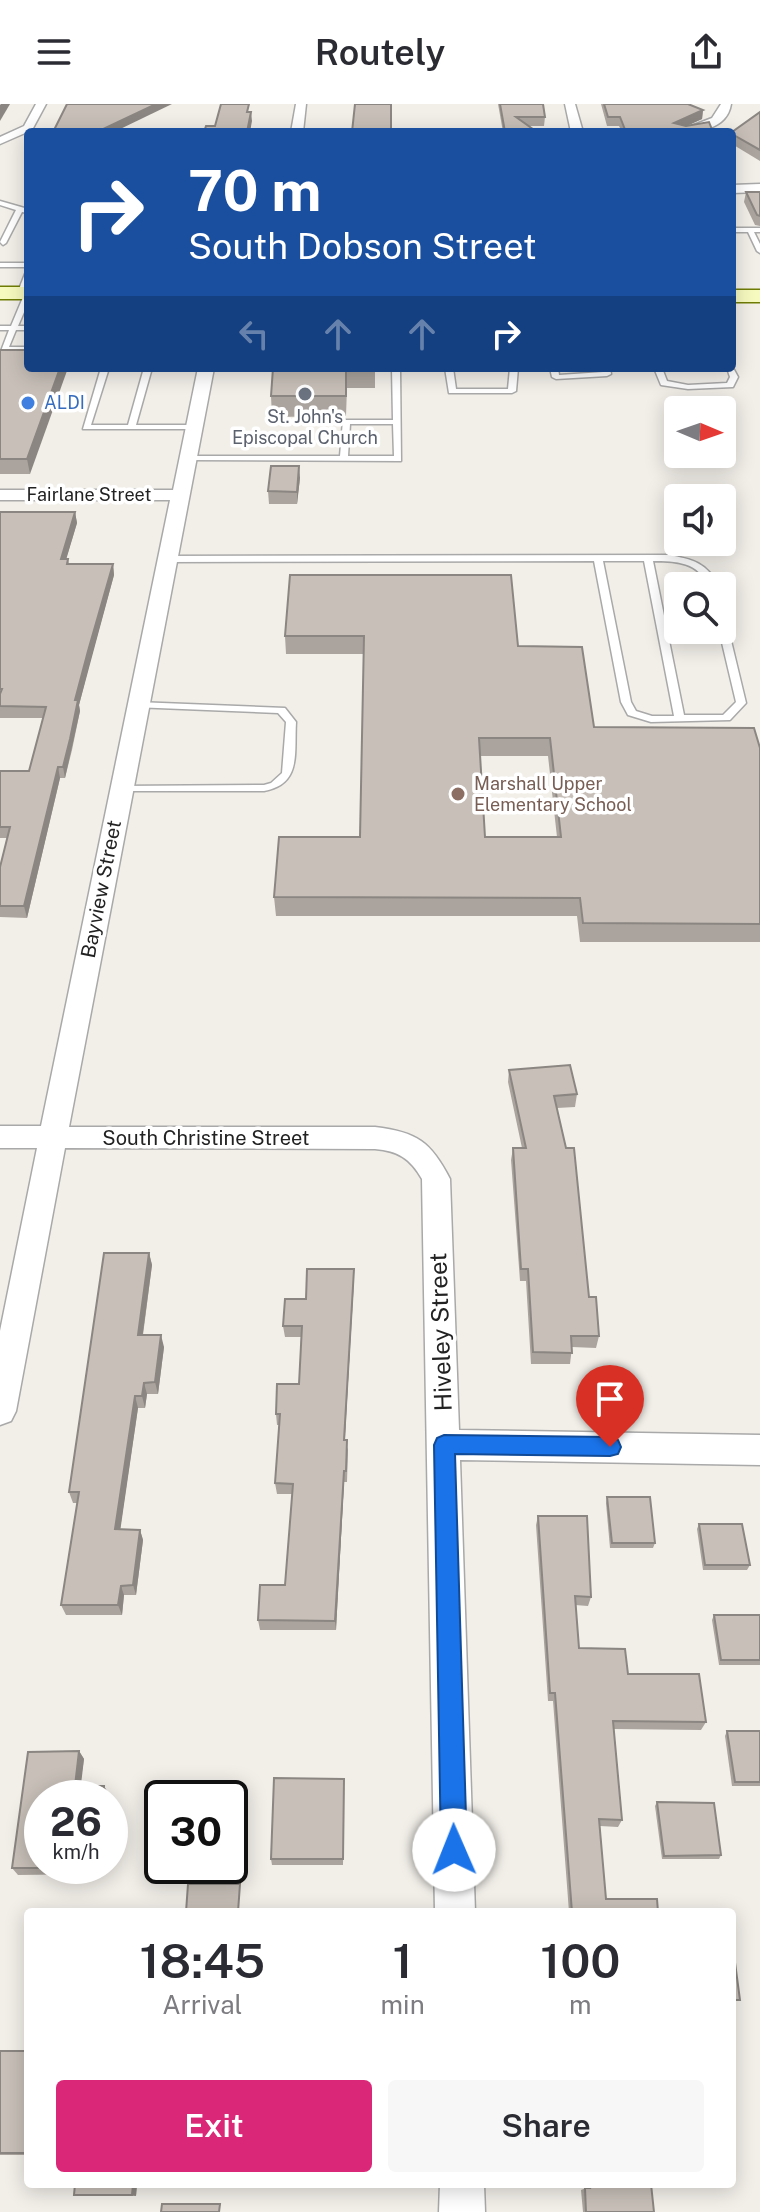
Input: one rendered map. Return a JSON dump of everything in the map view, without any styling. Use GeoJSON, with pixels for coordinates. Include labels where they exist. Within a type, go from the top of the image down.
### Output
{"type":"FeatureCollection","features":[{"type":"Feature","properties":{"kind":"main road"},"geometry":{"type":"LineString","coordinates":[[736,296],[759,298]]}},
{"type":"Feature","properties":{"kind":"street"},"geometry":{"type":"LineString","coordinates":[[28,128],[41,104]]}},
{"type":"Feature","properties":{"kind":"street"},"geometry":{"type":"LineString","coordinates":[[298,128],[301,104]]}},
{"type":"Feature","properties":{"kind":"street"},"geometry":{"type":"LineString","coordinates":[[570,104],[576,128]]}},
{"type":"Feature","properties":{"kind":"street"},"geometry":{"type":"LineString","coordinates":[[693,128],[720,118],[726,111],[726,104]]}},
{"type":"Feature","properties":{"kind":"street"},"geometry":{"type":"LineString","coordinates":[[0,141],[24,130]]}},
{"type":"Feature","properties":{"kind":"street"},"geometry":{"type":"LineString","coordinates":[[736,189],[760,188]]}},
{"type":"Feature","properties":{"kind":"street","name":"Bayview Street"},"geometry":{"type":"LineString","coordinates":[[0,1411],[120,789],[205,372]]}},
{"type":"Feature","properties":{"kind":"street","name":"Fairlane Street"},"geometry":{"type":"LineString","coordinates":[[0,495],[179,495]]}},
{"type":"Feature","properties":{"kind":"street","name":"South Christine Street"},"geometry":{"type":"LineString","coordinates":[[0,1137],[375,1138],[410,1146]]}},
{"type":"Feature","properties":{"kind":"street","name":"Hiveley Street"},"geometry":{"type":"LineString","coordinates":[[410,1146],[426,1158],[436,1179],[455,1908]]}},
{"type":"Feature","properties":{"kind":"street"},"geometry":{"type":"LineString","coordinates":[[444,1445],[760,1450]]}},
{"type":"Feature","properties":{"kind":"street"},"geometry":{"type":"LineString","coordinates":[[462,2188],[462,2212]]}},
{"type":"Feature","properties":{"kind":"lane"},"geometry":{"type":"LineString","coordinates":[[0,203],[9,203],[24,211]]}},
{"type":"Feature","properties":{"kind":"lane"},"geometry":{"type":"LineString","coordinates":[[3,243],[19,211]]}},
{"type":"Feature","properties":{"kind":"lane"},"geometry":{"type":"LineString","coordinates":[[736,230],[760,230]]}},
{"type":"Feature","properties":{"kind":"lane"},"geometry":{"type":"LineString","coordinates":[[750,230],[760,251]]}},
{"type":"Feature","properties":{"kind":"lane"},"geometry":{"type":"LineString","coordinates":[[0,265],[24,265]]}},
{"type":"Feature","properties":{"kind":"lane"},"geometry":{"type":"LineString","coordinates":[[21,290],[13,328],[4,349],[24,349]]}},
{"type":"Feature","properties":{"kind":"lane"},"geometry":{"type":"LineString","coordinates":[[0,328],[24,328]]}},
{"type":"Feature","properties":{"kind":"lane"},"geometry":{"type":"LineString","coordinates":[[104,372],[86,427],[193,427]]}},
{"type":"Feature","properties":{"kind":"lane"},"geometry":{"type":"LineString","coordinates":[[131,427],[147,372]]}},
{"type":"Feature","properties":{"kind":"lane"},"geometry":{"type":"LineString","coordinates":[[187,458],[398,459],[396,372]]}},
{"type":"Feature","properties":{"kind":"lane"},"geometry":{"type":"LineString","coordinates":[[450,372],[452,391],[512,391],[514,372]]}},
{"type":"Feature","properties":{"kind":"lane"},"geometry":{"type":"LineString","coordinates":[[555,372],[556,377],[607,372]]}},
{"type":"Feature","properties":{"kind":"lane"},"geometry":{"type":"LineString","coordinates":[[660,372],[664,383],[688,387],[730,385],[734,377],[732,372]]}},
{"type":"Feature","properties":{"kind":"lane"},"geometry":{"type":"LineString","coordinates":[[344,458],[346,422],[397,422]]}},
{"type":"Feature","properties":{"kind":"lane"},"geometry":{"type":"LineString","coordinates":[[598,558],[626,702],[632,713],[651,719],[726,718],[741,703],[727,644]]}},
{"type":"Feature","properties":{"kind":"lane"},"geometry":{"type":"LineString","coordinates":[[648,558],[680,719]]}},
{"type":"Feature","properties":{"kind":"lane"},"geometry":{"type":"LineString","coordinates":[[166,559],[669,558],[698,564],[706,572]]}},
{"type":"Feature","properties":{"kind":"lane"},"geometry":{"type":"LineString","coordinates":[[120,789],[264,788],[275,786],[287,774],[291,722],[281,710],[137,705]]}},
{"type":"Feature","properties":{"kind":"building"},"geometry":{"type":"Polygon","coordinates":[[[67,104],[156,104],[105,128],[55,128],[67,104]]]}},
{"type":"Feature","properties":{"kind":"building"},"geometry":{"type":"Polygon","coordinates":[[[221,104],[249,104],[248,128],[205,128],[215,126],[221,104]]]}},
{"type":"Feature","properties":{"kind":"building"},"geometry":{"type":"Polygon","coordinates":[[[355,104],[391,104],[391,128],[352,128],[355,104]]]}},
{"type":"Feature","properties":{"kind":"building"},"geometry":{"type":"Polygon","coordinates":[[[500,104],[543,104],[545,117],[516,117],[531,128],[504,128],[500,104]]]}},
{"type":"Feature","properties":{"kind":"building"},"geometry":{"type":"Polygon","coordinates":[[[604,104],[688,104],[703,110],[674,123],[686,126],[709,122],[711,128],[624,128],[620,117],[608,117],[604,104]]]}},
{"type":"Feature","properties":{"kind":"building"},"geometry":{"type":"Polygon","coordinates":[[[760,112],[760,150],[736,136],[736,129],[760,112]]]}},
{"type":"Feature","properties":{"kind":"building"},"geometry":{"type":"Polygon","coordinates":[[[746,192],[760,192],[760,216],[757,215],[746,192]]]}},
{"type":"Feature","properties":{"kind":"building","name":"ALDI"},"geometry":{"type":"Polygon","coordinates":[[[0,350],[24,350],[24,372],[59,372],[27,459],[0,459],[0,350]]]}},
{"type":"Feature","properties":{"kind":"building"},"geometry":{"type":"Polygon","coordinates":[[[273,372],[346,372],[346,396],[271,396],[273,372]]]}},
{"type":"Feature","properties":{"kind":"building"},"geometry":{"type":"Polygon","coordinates":[[[271,466],[299,466],[297,492],[268,491],[271,466]]]}},
{"type":"Feature","properties":{"kind":"building"},"geometry":{"type":"Polygon","coordinates":[[[0,512],[75,512],[61,559],[68,559],[67,564],[113,564],[75,700],[78,700],[63,767],[58,767],[24,906],[0,906],[0,867],[10,827],[0,827],[0,771],[29,771],[46,707],[0,706],[0,512]]]}},
{"type":"Feature","properties":{"kind":"building"},"geometry":{"type":"Polygon","coordinates":[[[290,575],[511,575],[518,646],[582,647],[594,727],[754,728],[760,748],[760,924],[583,923],[580,898],[274,897],[279,837],[360,837],[364,636],[285,636],[290,575]],[[479,738],[485,837],[561,837],[550,738],[479,738]]]}},
{"type":"Feature","properties":{"kind":"building"},"geometry":{"type":"Polygon","coordinates":[[[570,1065],[577,1094],[554,1096],[566,1148],[574,1148],[589,1297],[596,1297],[599,1336],[571,1336],[572,1353],[533,1352],[528,1269],[521,1269],[513,1148],[526,1148],[509,1070],[570,1065]]]}},
{"type":"Feature","properties":{"kind":"building"},"geometry":{"type":"Polygon","coordinates":[[[104,1253],[149,1253],[138,1335],[161,1335],[155,1382],[144,1383],[142,1396],[135,1396],[115,1529],[140,1530],[133,1585],[121,1586],[118,1605],[61,1605],[79,1492],[69,1492],[104,1253]]]}},
{"type":"Feature","properties":{"kind":"building"},"geometry":{"type":"Polygon","coordinates":[[[307,1269],[354,1269],[344,1440],[347,1440],[346,1471],[335,1621],[258,1620],[260,1585],[285,1585],[293,1484],[275,1483],[280,1414],[276,1414],[277,1384],[299,1384],[302,1326],[283,1326],[285,1299],[306,1299],[307,1269]]]}},
{"type":"Feature","properties":{"kind":"building"},"geometry":{"type":"Polygon","coordinates":[[[607,1497],[650,1497],[655,1543],[612,1543],[607,1497]]]}},
{"type":"Feature","properties":{"kind":"building"},"geometry":{"type":"Polygon","coordinates":[[[538,1516],[587,1516],[591,1597],[575,1596],[579,1648],[625,1649],[628,1674],[699,1674],[706,1722],[613,1721],[622,1820],[599,1819],[606,1899],[657,1899],[658,1908],[572,1908],[555,1693],[550,1693],[538,1516]]]}},
{"type":"Feature","properties":{"kind":"building"},"geometry":{"type":"Polygon","coordinates":[[[699,1524],[742,1524],[750,1565],[705,1565],[699,1524]]]}},
{"type":"Feature","properties":{"kind":"building"},"geometry":{"type":"Polygon","coordinates":[[[714,1615],[760,1615],[760,1660],[721,1660],[714,1615]]]}},
{"type":"Feature","properties":{"kind":"building"},"geometry":{"type":"Polygon","coordinates":[[[727,1731],[760,1731],[760,1782],[735,1782],[727,1731]]]}},
{"type":"Feature","properties":{"kind":"building"},"geometry":{"type":"Polygon","coordinates":[[[79,1751],[76,1780],[24,1780],[28,1752],[79,1751]]]}},
{"type":"Feature","properties":{"kind":"building"},"geometry":{"type":"Polygon","coordinates":[[[274,1778],[344,1779],[343,1859],[271,1859],[274,1778]]]}},
{"type":"Feature","properties":{"kind":"building"},"geometry":{"type":"Polygon","coordinates":[[[24,1781],[24,1868],[12,1868],[24,1781]]]}},
{"type":"Feature","properties":{"kind":"building"},"geometry":{"type":"Polygon","coordinates":[[[657,1802],[714,1803],[721,1855],[664,1856],[657,1802]]]}},
{"type":"Feature","properties":{"kind":"building"},"geometry":{"type":"Polygon","coordinates":[[[188,1884],[240,1884],[238,1908],[186,1908],[188,1884]]]}},
{"type":"Feature","properties":{"kind":"building"},"geometry":{"type":"Polygon","coordinates":[[[736,1970],[740,2000],[736,2000],[736,1970]]]}},
{"type":"Feature","properties":{"kind":"building"},"geometry":{"type":"Polygon","coordinates":[[[0,2051],[24,2051],[24,2153],[0,2153],[0,2051]]]}},
{"type":"Feature","properties":{"kind":"building"},"geometry":{"type":"Polygon","coordinates":[[[75,2188],[133,2188],[132,2195],[74,2195],[75,2188]]]}},
{"type":"Feature","properties":{"kind":"building"},"geometry":{"type":"Polygon","coordinates":[[[585,2188],[651,2188],[654,2212],[586,2212],[585,2188]]]}},
{"type":"Feature","properties":{"kind":"building"},"geometry":{"type":"Polygon","coordinates":[[[162,2204],[220,2204],[219,2212],[161,2212],[162,2204]]]}},
{"type":"Feature","properties":{"kind":"place","name":"St. John's Episcopal Church"},"geometry":{"type":"Point","coordinates":[305,394]}},
{"type":"Feature","properties":{"kind":"place","name":"ALDI"},"geometry":{"type":"Point","coordinates":[28,403]}},
{"type":"Feature","properties":{"kind":"place","name":"Marshall Upper Elementary School"},"geometry":{"type":"Point","coordinates":[458,794]}},
{"type":"Feature","properties":{"kind":"route"},"geometry":{"type":"LineString","coordinates":[[454,1850],[444,1445],[610,1447]]}}]}
